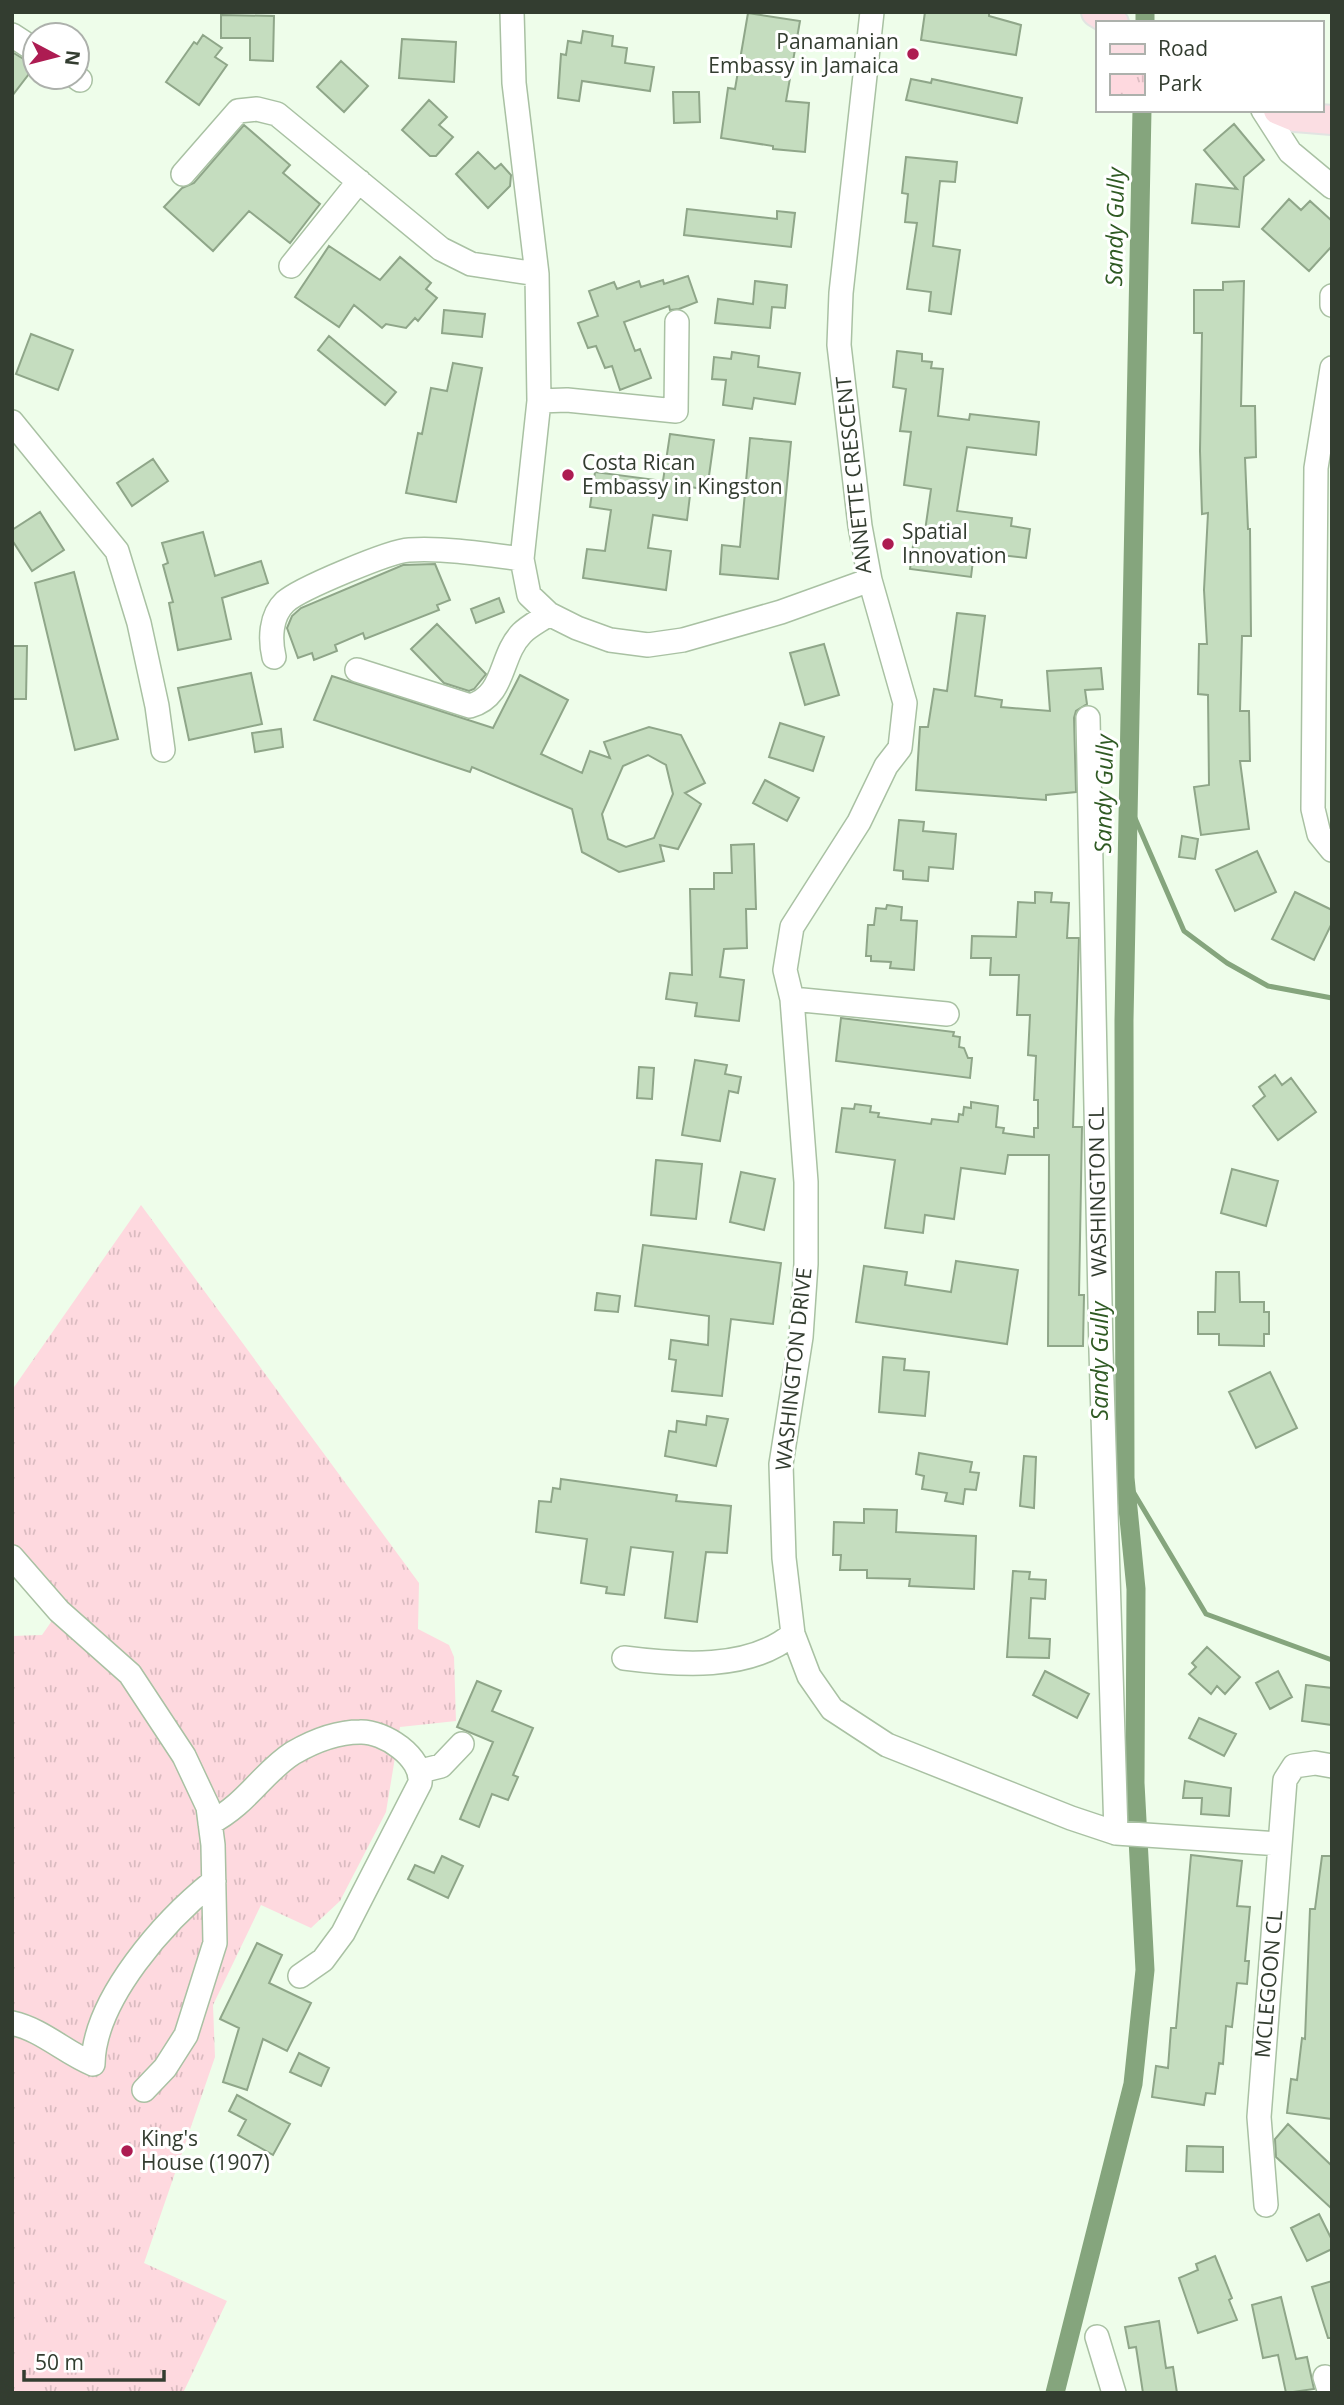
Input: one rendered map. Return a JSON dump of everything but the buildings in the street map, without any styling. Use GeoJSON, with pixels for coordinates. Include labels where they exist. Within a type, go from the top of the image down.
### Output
{"type":"FeatureCollection","features":[{"type":"Feature","properties":{"kind":"main road"},"geometry":{"type":"LineString","coordinates":[[1283,112],[1295,117],[1332,120]]}},
{"type":"Feature","properties":{"kind":"street","name":"ANNETTE CRESCENT"},"geometry":{"type":"LineString","coordinates":[[512,12],[514,83],[537,274],[539,401],[522,559],[529,595],[549,614],[610,640],[648,645],[683,640],[781,612],[870,580],[860,526],[839,345],[839,319],[872,12]]}},
{"type":"Feature","properties":{"kind":"street"},"geometry":{"type":"LineString","coordinates":[[183,174],[238,111],[257,109],[277,114],[456,258],[471,264],[537,274]]}},
{"type":"Feature","properties":{"kind":"street"},"geometry":{"type":"LineString","coordinates":[[1265,112],[1290,152],[1332,187]]}},
{"type":"Feature","properties":{"kind":"street"},"geometry":{"type":"LineString","coordinates":[[291,266],[359,181]]}},
{"type":"Feature","properties":{"kind":"street"},"geometry":{"type":"LineString","coordinates":[[1332,296],[1332,305]]}},
{"type":"Feature","properties":{"kind":"street"},"geometry":{"type":"LineString","coordinates":[[539,401],[567,400],[676,411],[677,323]]}},
{"type":"Feature","properties":{"kind":"street"},"geometry":{"type":"LineString","coordinates":[[1332,368],[1316,468],[1322,599],[1313,809],[1319,834],[1332,850]]}},
{"type":"Feature","properties":{"kind":"street"},"geometry":{"type":"LineString","coordinates":[[12,422],[117,551],[139,623],[158,706],[163,750]]}},
{"type":"Feature","properties":{"kind":"street"},"geometry":{"type":"LineString","coordinates":[[274,657],[270,640],[275,620],[285,602],[345,572],[406,550],[461,551],[522,559]]}},
{"type":"Feature","properties":{"kind":"street","name":"WASHINGTON DRIVE"},"geometry":{"type":"LineString","coordinates":[[870,580],[905,703],[900,748],[886,766],[859,822],[792,927],[785,970],[792,999],[806,1182],[806,1251],[801,1337],[781,1464],[784,1558],[793,1634],[809,1676],[832,1709],[887,1745],[1008,1795],[1116,1833],[1280,1844]]}},
{"type":"Feature","properties":{"kind":"street"},"geometry":{"type":"LineString","coordinates":[[357,670],[470,706],[484,702],[493,693],[521,634],[549,614]]}},
{"type":"Feature","properties":{"kind":"street","name":"WASHINGTON CL"},"geometry":{"type":"LineString","coordinates":[[1088,718],[1101,1337],[1116,1833]]}},
{"type":"Feature","properties":{"kind":"street"},"geometry":{"type":"LineString","coordinates":[[792,999],[947,1014]]}},
{"type":"Feature","properties":{"kind":"street"},"geometry":{"type":"LineString","coordinates":[[12,1557],[59,1611],[130,1674],[184,1756],[208,1807],[214,1881],[215,1943],[186,2035],[165,2068],[144,2090]]}},
{"type":"Feature","properties":{"kind":"street"},"geometry":{"type":"LineString","coordinates":[[624,1658],[702,1663],[737,1658],[779,1646],[793,1634]]}},
{"type":"Feature","properties":{"kind":"street"},"geometry":{"type":"LineString","coordinates":[[210,1823],[232,1812],[291,1754],[325,1738],[362,1731],[398,1747],[415,1761],[421,1772],[420,1783],[343,1933],[323,1960],[300,1976]]}},
{"type":"Feature","properties":{"kind":"street"},"geometry":{"type":"LineString","coordinates":[[421,1772],[441,1766],[462,1744]]}},
{"type":"Feature","properties":{"kind":"street","name":"MCLEGOON CL"},"geometry":{"type":"LineString","coordinates":[[1266,2206],[1259,2117],[1286,1780],[1294,1766],[1315,1763],[1332,1766]]}},
{"type":"Feature","properties":{"kind":"street"},"geometry":{"type":"LineString","coordinates":[[12,2023],[33,2027],[74,2056],[93,2064],[93,2046],[120,1987],[160,1930],[214,1881]]}},
{"type":"Feature","properties":{"kind":"street"},"geometry":{"type":"LineString","coordinates":[[1097,2337],[1114,2393]]}},
{"type":"Feature","properties":{"kind":"green space"},"geometry":{"type":"Polygon","coordinates":[[[141,1205],[419,1583],[418,1629],[449,1645],[454,1657],[456,1721],[400,1727],[386,1812],[340,1901],[311,1928],[261,1905],[213,2005],[215,2057],[144,2263],[227,2301],[183,2393],[12,2393],[12,1636],[42,1635],[65,1602],[12,1545],[12,1390],[141,1205]]]}},
{"type":"Feature","properties":{"kind":"waterway","name":"Sandy Gully"},"geometry":{"type":"LineString","coordinates":[[1145,12],[1145,21]]}},
{"type":"Feature","properties":{"kind":"waterway","name":"Sandy Gully"},"geometry":{"type":"LineString","coordinates":[[1055,2393],[1133,2084],[1145,1970],[1135,1783],[1136,1589],[1125,1478],[1124,1020],[1142,112]]}},
{"type":"Feature","properties":{"kind":"waterway"},"geometry":{"type":"LineString","coordinates":[[1128,802],[1184,931],[1227,963],[1268,986],[1332,998]]}},
{"type":"Feature","properties":{"kind":"waterway"},"geometry":{"type":"LineString","coordinates":[[1125,1478],[1206,1614],[1332,1660]]}},
{"type":"Feature","properties":{"kind":"place","name":"Panamanian Embassy in Jamaica"},"geometry":{"type":"Point","coordinates":[913,54]}},
{"type":"Feature","properties":{"kind":"place","name":"Costa Rican Embassy in Kingston"},"geometry":{"type":"Point","coordinates":[568,475]}},
{"type":"Feature","properties":{"kind":"place","name":"Spatial Innovation"},"geometry":{"type":"Point","coordinates":[888,544]}},
{"type":"Feature","properties":{"kind":"place","name":"King's House (1907)"},"geometry":{"type":"Point","coordinates":[127,2151]}}]}
